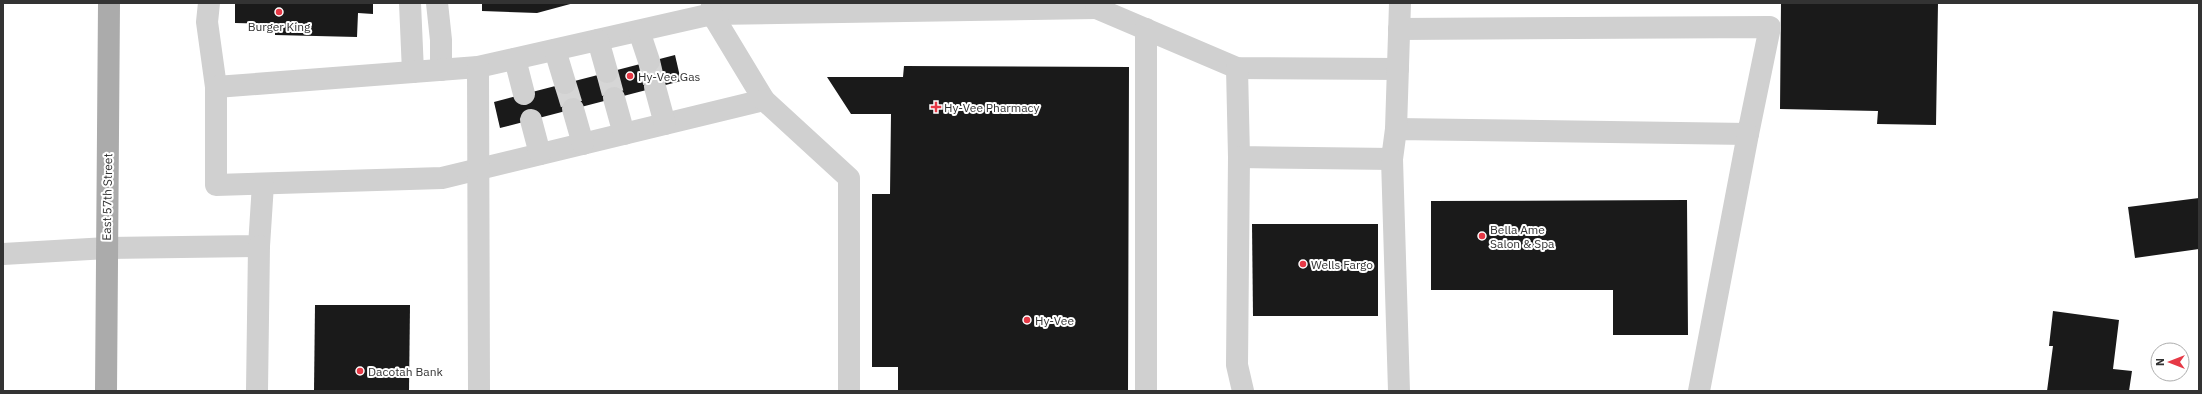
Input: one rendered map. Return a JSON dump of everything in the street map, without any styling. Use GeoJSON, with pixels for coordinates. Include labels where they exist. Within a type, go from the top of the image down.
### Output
{"type":"FeatureCollection","features":[{"type":"Feature","properties":{"kind":"main road","name":"East 57th Street"},"geometry":{"type":"LineString","coordinates":[[106,391],[109,3]]}},
{"type":"Feature","properties":{"kind":"lane"},"geometry":{"type":"LineString","coordinates":[[209,3],[207,22],[216,87],[216,185],[442,178],[764,100]]}},
{"type":"Feature","properties":{"kind":"lane"},"geometry":{"type":"LineString","coordinates":[[410,3],[413,72]]}},
{"type":"Feature","properties":{"kind":"lane"},"geometry":{"type":"LineString","coordinates":[[437,3],[441,40],[441,70]]}},
{"type":"Feature","properties":{"kind":"lane"},"geometry":{"type":"LineString","coordinates":[[1399,391],[1392,159],[1396,130],[1400,3]]}},
{"type":"Feature","properties":{"kind":"lane"},"geometry":{"type":"LineString","coordinates":[[216,87],[478,67],[515,60],[639,31],[712,9],[1095,6],[1237,68],[1398,69]]}},
{"type":"Feature","properties":{"kind":"lane"},"geometry":{"type":"LineString","coordinates":[[712,9],[764,100],[849,178],[849,391]]}},
{"type":"Feature","properties":{"kind":"lane"},"geometry":{"type":"LineString","coordinates":[[1399,29],[1770,27],[1699,391]]}},
{"type":"Feature","properties":{"kind":"lane"},"geometry":{"type":"LineString","coordinates":[[1146,29],[1146,391]]}},
{"type":"Feature","properties":{"kind":"lane"},"geometry":{"type":"LineString","coordinates":[[639,31],[649,61]]}},
{"type":"Feature","properties":{"kind":"lane"},"geometry":{"type":"LineString","coordinates":[[598,40],[607,72]]}},
{"type":"Feature","properties":{"kind":"lane"},"geometry":{"type":"LineString","coordinates":[[555,50],[565,83]]}},
{"type":"Feature","properties":{"kind":"lane"},"geometry":{"type":"LineString","coordinates":[[515,60],[524,94]]}},
{"type":"Feature","properties":{"kind":"lane"},"geometry":{"type":"LineString","coordinates":[[478,67],[479,391]]}},
{"type":"Feature","properties":{"kind":"lane"},"geometry":{"type":"LineString","coordinates":[[1237,68],[1239,157],[1237,365],[1243,391]]}},
{"type":"Feature","properties":{"kind":"lane"},"geometry":{"type":"LineString","coordinates":[[655,87],[665,124]]}},
{"type":"Feature","properties":{"kind":"lane"},"geometry":{"type":"LineString","coordinates":[[614,98],[624,134]]}},
{"type":"Feature","properties":{"kind":"lane"},"geometry":{"type":"LineString","coordinates":[[573,109],[583,144]]}},
{"type":"Feature","properties":{"kind":"lane"},"geometry":{"type":"LineString","coordinates":[[531,120],[540,154]]}},
{"type":"Feature","properties":{"kind":"lane"},"geometry":{"type":"LineString","coordinates":[[1396,130],[1748,134]]}},
{"type":"Feature","properties":{"kind":"lane"},"geometry":{"type":"LineString","coordinates":[[1239,157],[1392,159]]}},
{"type":"Feature","properties":{"kind":"lane"},"geometry":{"type":"LineString","coordinates":[[257,391],[259,246],[262,184]]}},
{"type":"Feature","properties":{"kind":"lane"},"geometry":{"type":"LineString","coordinates":[[3,254],[107,248],[259,246]]}},
{"type":"Feature","properties":{"kind":"building"},"geometry":{"type":"Polygon","coordinates":[[[235,3],[373,3],[373,14],[358,13],[357,37],[275,35],[275,24],[235,23],[235,3]]]}},
{"type":"Feature","properties":{"kind":"building"},"geometry":{"type":"Polygon","coordinates":[[[482,3],[574,3],[537,13],[482,11],[482,3]]]}},
{"type":"Feature","properties":{"kind":"building"},"geometry":{"type":"Polygon","coordinates":[[[1781,3],[1938,3],[1936,125],[1877,124],[1878,111],[1780,109],[1781,3]]]}},
{"type":"Feature","properties":{"kind":"building"},"geometry":{"type":"Polygon","coordinates":[[[675,55],[681,81],[500,128],[494,102],[675,55]]]}},
{"type":"Feature","properties":{"kind":"building"},"geometry":{"type":"Polygon","coordinates":[[[904,66],[1129,67],[1128,391],[898,391],[898,367],[872,367],[872,194],[890,194],[891,114],[851,114],[827,77],[903,77],[904,66]]]}},
{"type":"Feature","properties":{"kind":"building"},"geometry":{"type":"Polygon","coordinates":[[[2199,198],[2199,249],[2135,258],[2128,207],[2199,198]]]}},
{"type":"Feature","properties":{"kind":"building"},"geometry":{"type":"Polygon","coordinates":[[[1687,200],[1688,335],[1613,335],[1613,290],[1431,290],[1431,201],[1687,200]]]}},
{"type":"Feature","properties":{"kind":"building"},"geometry":{"type":"Polygon","coordinates":[[[1252,224],[1378,224],[1378,316],[1253,316],[1252,224]]]}},
{"type":"Feature","properties":{"kind":"building"},"geometry":{"type":"Polygon","coordinates":[[[315,305],[410,305],[409,391],[314,391],[315,305]]]}},
{"type":"Feature","properties":{"kind":"building"},"geometry":{"type":"Polygon","coordinates":[[[2053,311],[2119,320],[2113,369],[2132,371],[2129,391],[2047,391],[2053,346],[2049,346],[2053,311]]]}},
{"type":"Feature","properties":{"kind":"tunnel"},"geometry":{"type":"LineString","coordinates":[[649,61],[655,87]]}},
{"type":"Feature","properties":{"kind":"tunnel"},"geometry":{"type":"LineString","coordinates":[[607,72],[614,98]]}},
{"type":"Feature","properties":{"kind":"tunnel"},"geometry":{"type":"LineString","coordinates":[[565,83],[573,109]]}},
{"type":"Feature","properties":{"kind":"place","name":"Burger King"},"geometry":{"type":"Point","coordinates":[279,12]}},
{"type":"Feature","properties":{"kind":"place","name":"Hy-Vee Gas"},"geometry":{"type":"Point","coordinates":[630,76]}},
{"type":"Feature","properties":{"kind":"place","name":"Hy-Vee Pharmacy"},"geometry":{"type":"Point","coordinates":[936,107]}},
{"type":"Feature","properties":{"kind":"place","name":"Bella Ame Salon & Spa"},"geometry":{"type":"Point","coordinates":[1482,236]}},
{"type":"Feature","properties":{"kind":"place","name":"Wells Fargo"},"geometry":{"type":"Point","coordinates":[1303,264]}},
{"type":"Feature","properties":{"kind":"place","name":"Hy-Vee"},"geometry":{"type":"Point","coordinates":[1027,320]}},
{"type":"Feature","properties":{"kind":"place","name":"Dacotah Bank"},"geometry":{"type":"Point","coordinates":[360,371]}}]}
